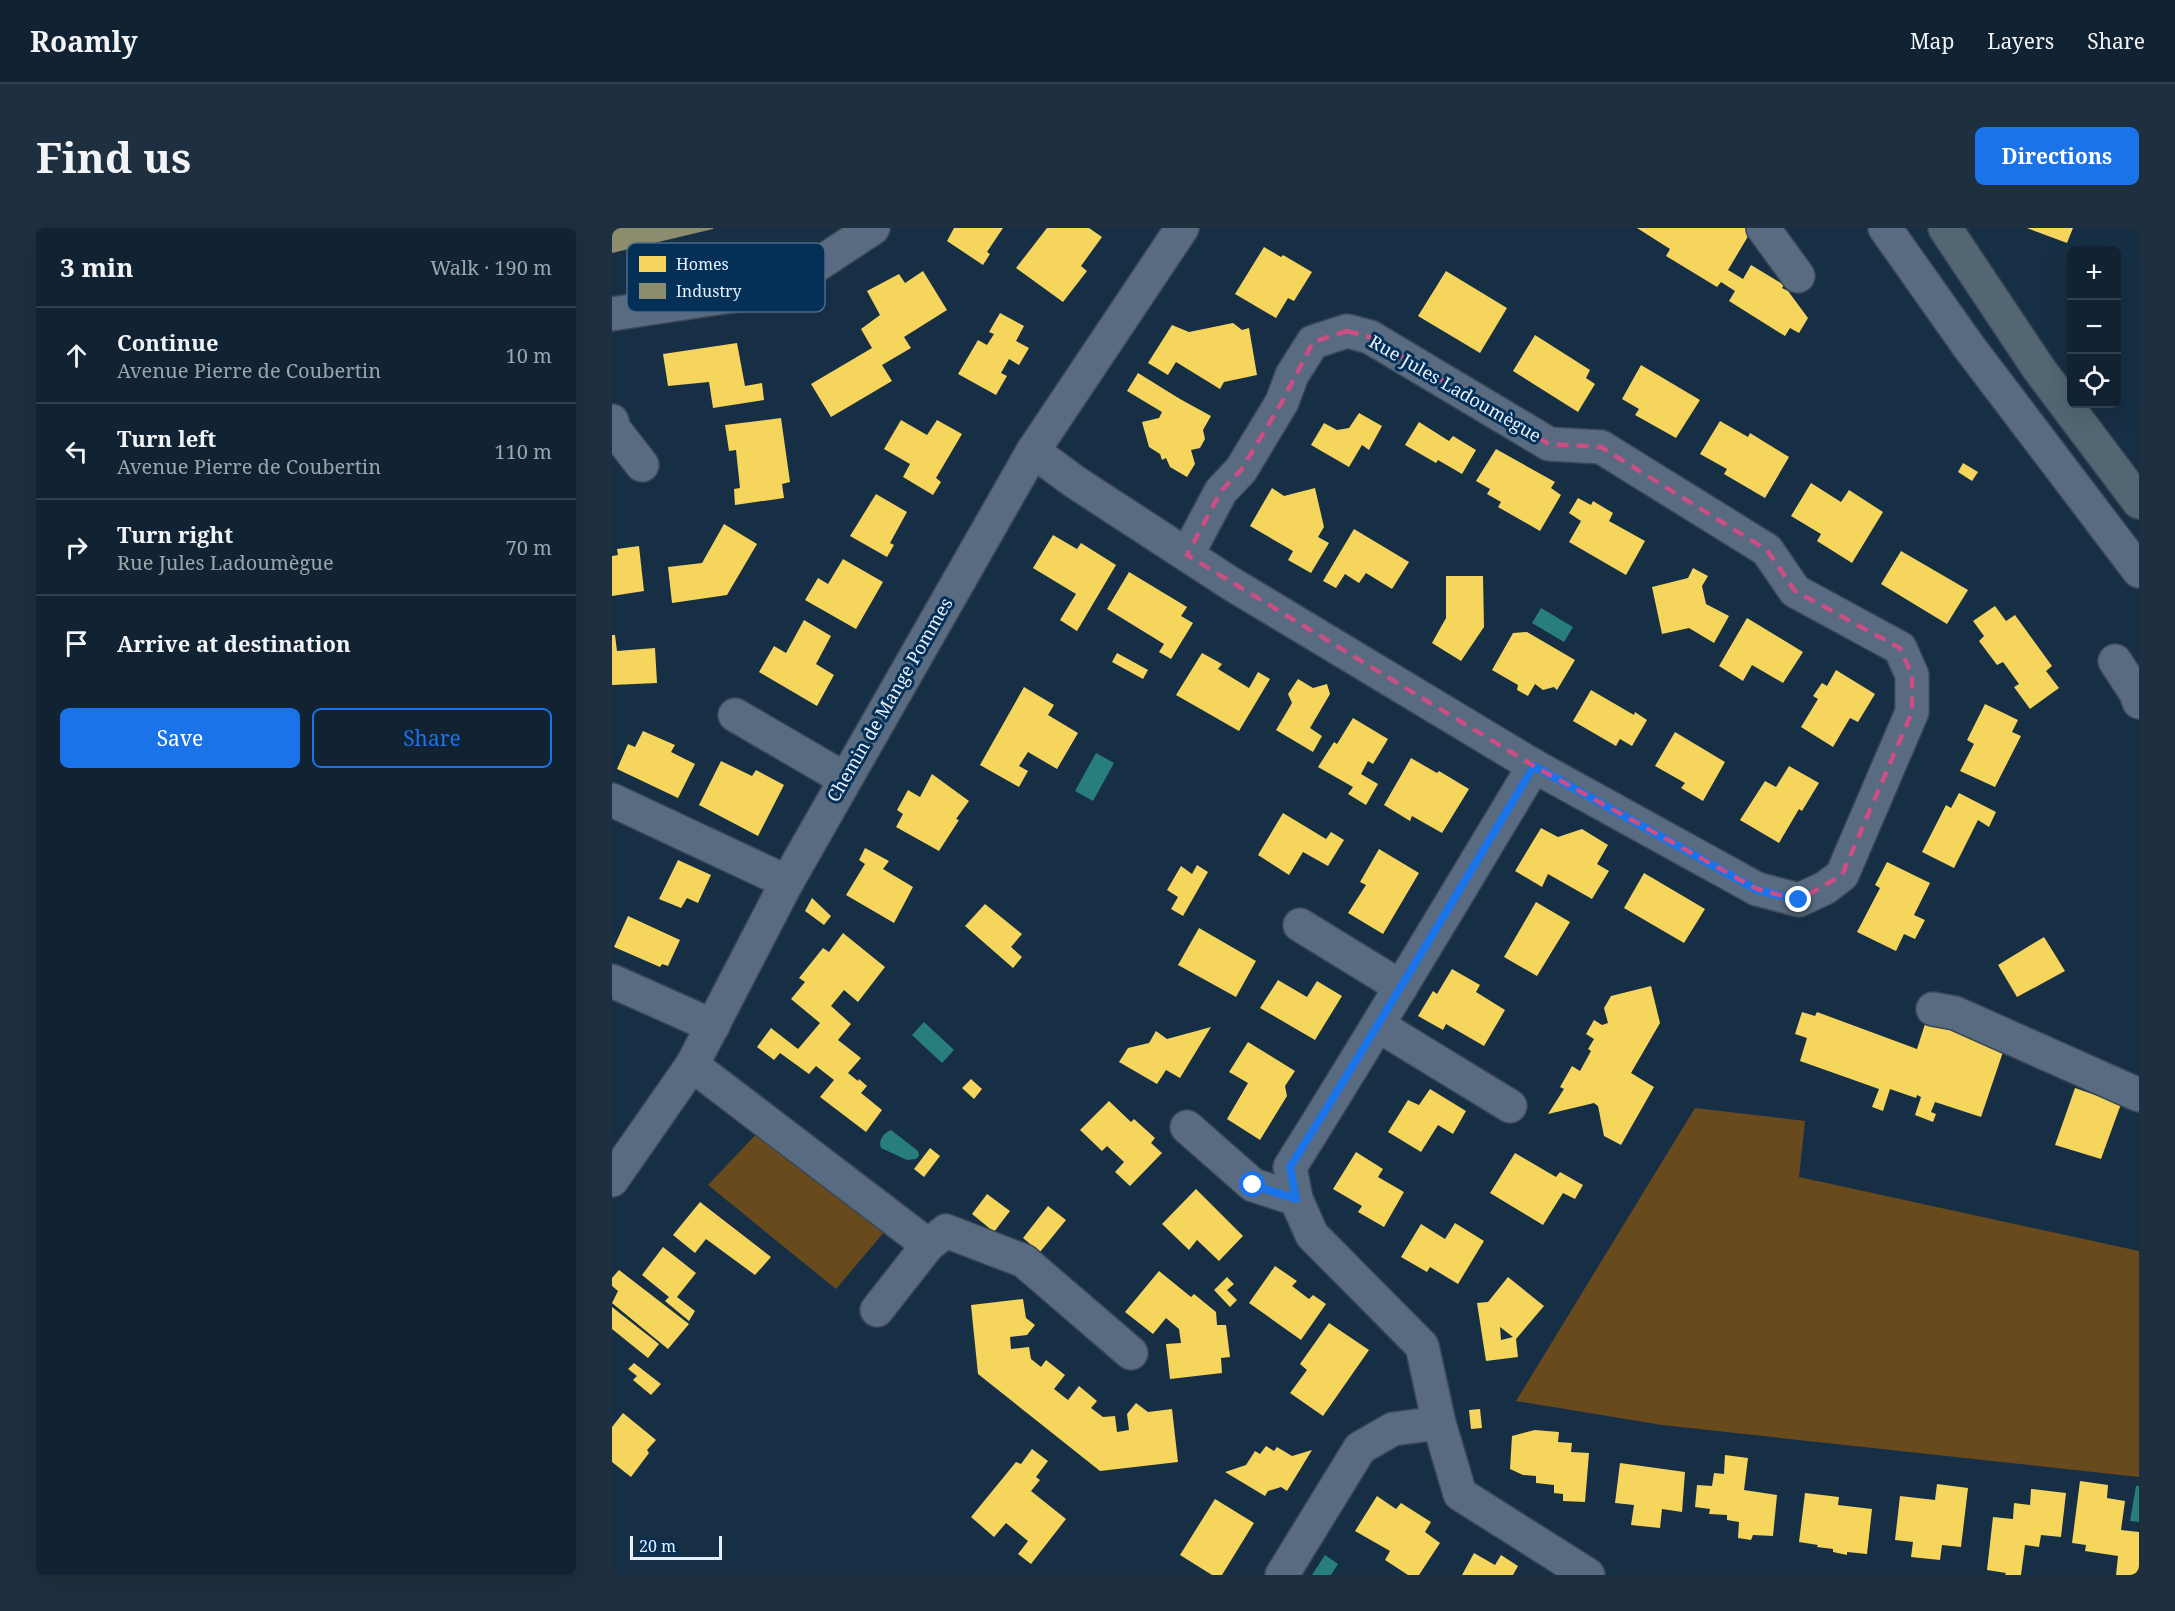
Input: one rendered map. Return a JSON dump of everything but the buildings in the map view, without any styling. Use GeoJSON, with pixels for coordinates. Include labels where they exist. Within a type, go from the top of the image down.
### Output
{"type":"FeatureCollection","features":[{"type":"Feature","properties":{"kind":"main road"},"geometry":{"type":"LineString","coordinates":[[1944,228],[2039,369],[2139,502]]}},
{"type":"Feature","properties":{"kind":"street"},"geometry":{"type":"LineString","coordinates":[[825,260],[873,228]]}},
{"type":"Feature","properties":{"kind":"street","name":"Chemin de Mange Pommes"},"geometry":{"type":"LineString","coordinates":[[612,1180],[693,1065],[787,882],[1033,451],[1182,228]]}},
{"type":"Feature","properties":{"kind":"street"},"geometry":{"type":"LineString","coordinates":[[1763,228],[1797,276]]}},
{"type":"Feature","properties":{"kind":"street"},"geometry":{"type":"LineString","coordinates":[[1885,228],[1969,347],[2139,571]]}},
{"type":"Feature","properties":{"kind":"street"},"geometry":{"type":"LineString","coordinates":[[612,314],[627,312]]}},
{"type":"Feature","properties":{"kind":"street","name":"Rue Jules Ladoumègue"},"geometry":{"type":"LineString","coordinates":[[1033,451],[1187,555],[1534,766],[1757,890],[1799,900],[1825,888],[1842,875],[1912,712],[1912,675],[1900,648],[1795,591],[1767,550],[1601,447],[1549,444],[1370,337],[1347,331],[1313,342],[1292,375],[1282,402],[1240,470],[1221,491],[1187,555]]}},
{"type":"Feature","properties":{"kind":"street"},"geometry":{"type":"LineString","coordinates":[[612,421],[614,429],[642,465]]}},
{"type":"Feature","properties":{"kind":"street"},"geometry":{"type":"LineString","coordinates":[[2115,661],[2136,693],[2139,702]]}},
{"type":"Feature","properties":{"kind":"street"},"geometry":{"type":"LineString","coordinates":[[735,715],[845,778]]}},
{"type":"Feature","properties":{"kind":"street"},"geometry":{"type":"LineString","coordinates":[[1534,766],[1379,1026],[1290,1167],[1296,1199],[1312,1235],[1422,1346],[1439,1423],[1460,1494],[1588,1575]]}},
{"type":"Feature","properties":{"kind":"street"},"geometry":{"type":"LineString","coordinates":[[612,800],[787,882]]}},
{"type":"Feature","properties":{"kind":"street"},"geometry":{"type":"LineString","coordinates":[[1300,925],[1401,987]]}},
{"type":"Feature","properties":{"kind":"street"},"geometry":{"type":"LineString","coordinates":[[612,981],[713,1026]]}},
{"type":"Feature","properties":{"kind":"street"},"geometry":{"type":"LineString","coordinates":[[1934,1009],[1956,1013],[2139,1095]]}},
{"type":"Feature","properties":{"kind":"street"},"geometry":{"type":"LineString","coordinates":[[1379,1026],[1510,1106]]}},
{"type":"Feature","properties":{"kind":"street"},"geometry":{"type":"LineString","coordinates":[[693,1065],[928,1245]]}},
{"type":"Feature","properties":{"kind":"street"},"geometry":{"type":"LineString","coordinates":[[1187,1127],[1253,1185],[1296,1199]]}},
{"type":"Feature","properties":{"kind":"street"},"geometry":{"type":"LineString","coordinates":[[877,1310],[928,1245],[946,1231],[1024,1261],[1131,1353]]}},
{"type":"Feature","properties":{"kind":"street"},"geometry":{"type":"LineString","coordinates":[[1282,1575],[1360,1448],[1393,1429],[1439,1423]]}},
{"type":"Feature","properties":{"kind":"highlighted area"},"geometry":{"type":"Polygon","coordinates":[[[1347,331],[1370,337],[1549,444],[1601,447],[1767,550],[1795,591],[1900,648],[1912,675],[1912,712],[1842,875],[1799,900],[1757,889],[1534,766],[1187,555],[1221,491],[1241,470],[1282,402],[1313,342],[1347,331]]]}},
{"type":"Feature","properties":{"kind":"shaded area"},"geometry":{"type":"Polygon","coordinates":[[[1541,608],[1573,627],[1564,642],[1532,623],[1541,608]]]}},
{"type":"Feature","properties":{"kind":"shaded area"},"geometry":{"type":"Polygon","coordinates":[[[1096,753],[1114,763],[1093,801],[1075,791],[1096,753]]]}},
{"type":"Feature","properties":{"kind":"shaded area"},"geometry":{"type":"Polygon","coordinates":[[[924,1022],[954,1050],[942,1063],[912,1035],[924,1022]]]}},
{"type":"Feature","properties":{"kind":"shaded area"},"geometry":{"type":"Polygon","coordinates":[[[1695,1108],[1805,1121],[1799,1177],[2139,1251],[2139,1477],[1662,1425],[1516,1401],[1695,1108]]]}},
{"type":"Feature","properties":{"kind":"shaded area"},"geometry":{"type":"Polygon","coordinates":[[[762,1128],[885,1231],[836,1289],[708,1185],[762,1128]]]}},
{"type":"Feature","properties":{"kind":"shaded area"},"geometry":{"type":"Polygon","coordinates":[[[891,1130],[918,1151],[919,1156],[916,1159],[907,1160],[881,1148],[882,1138],[891,1130]]]}},
{"type":"Feature","properties":{"kind":"shaded area"},"geometry":{"type":"Polygon","coordinates":[[[2136,1486],[2139,1486],[2139,1522],[2130,1521],[2136,1486]]]}},
{"type":"Feature","properties":{"kind":"shaded area"},"geometry":{"type":"Polygon","coordinates":[[[1325,1555],[1338,1564],[1331,1575],[1312,1575],[1325,1555]]]}},
{"type":"Feature","properties":{"kind":"route"},"geometry":{"type":"LineString","coordinates":[[1253,1185],[1296,1199],[1290,1167],[1379,1026],[1412,967],[1534,766],[1757,890],[1799,900]]}}]}
